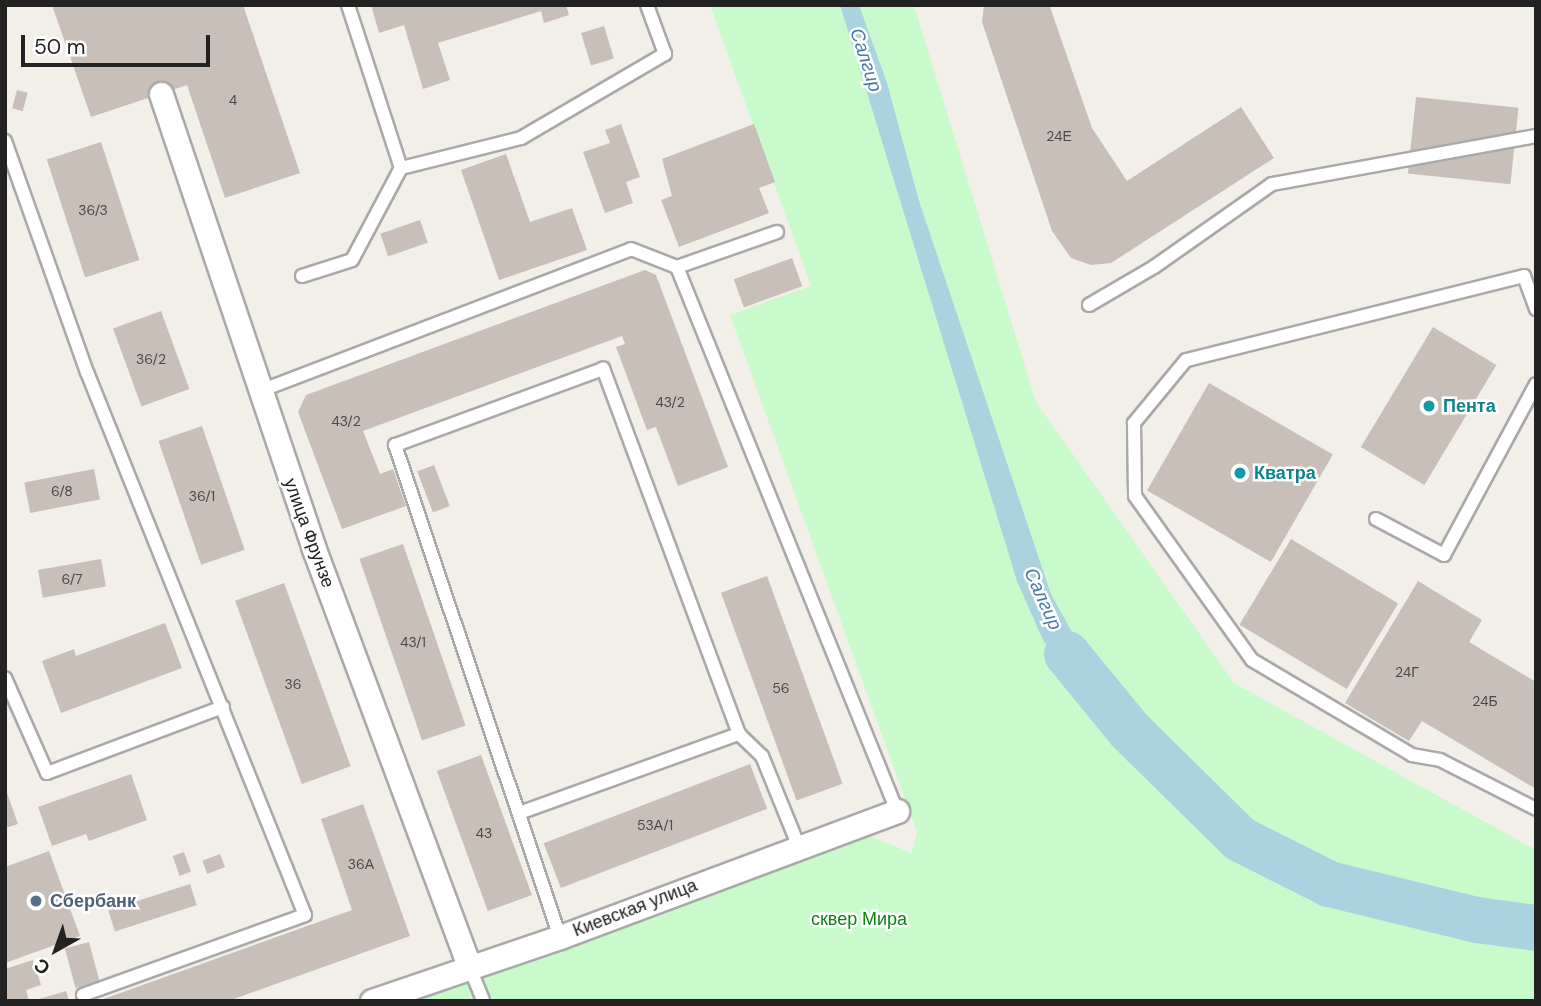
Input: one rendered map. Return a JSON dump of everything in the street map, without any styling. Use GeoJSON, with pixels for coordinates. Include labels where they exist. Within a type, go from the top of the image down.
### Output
{"type":"FeatureCollection","features":[{"type":"Feature","properties":{"kind":"street","name":"улица Фрунзе"},"geometry":{"type":"LineString","coordinates":[[161,94],[260,391],[470,968]]}},
{"type":"Feature","properties":{"kind":"street","name":"Киевская улица"},"geometry":{"type":"LineString","coordinates":[[372,1001],[560,937],[897,811]]}},
{"type":"Feature","properties":{"kind":"lane"},"geometry":{"type":"LineString","coordinates":[[302,276],[352,260],[401,168],[348,5]]}},
{"type":"Feature","properties":{"kind":"lane"},"geometry":{"type":"LineString","coordinates":[[401,168],[521,138],[665,54],[647,5]]}},
{"type":"Feature","properties":{"kind":"lane"},"geometry":{"type":"LineString","coordinates":[[1089,305],[1154,267],[1272,184],[1536,136]]}},
{"type":"Feature","properties":{"kind":"lane"},"geometry":{"type":"LineString","coordinates":[[5,141],[87,372],[305,915],[83,995]]}},
{"type":"Feature","properties":{"kind":"lane"},"geometry":{"type":"LineString","coordinates":[[260,391],[631,250],[677,267],[777,232]]}},
{"type":"Feature","properties":{"kind":"lane"},"geometry":{"type":"LineString","coordinates":[[677,267],[897,811]]}},
{"type":"Feature","properties":{"kind":"lane"},"geometry":{"type":"LineString","coordinates":[[1536,309],[1524,276],[1186,360],[1134,423],[1135,496],[1252,660],[1412,755],[1440,760],[1536,809]]}},
{"type":"Feature","properties":{"kind":"lane"},"geometry":{"type":"LineString","coordinates":[[560,937],[395,445],[603,369],[740,734],[762,756],[799,847]]}},
{"type":"Feature","properties":{"kind":"lane"},"geometry":{"type":"LineString","coordinates":[[1376,519],[1444,555],[1536,384]]}},
{"type":"Feature","properties":{"kind":"lane"},"geometry":{"type":"LineString","coordinates":[[5,678],[47,773],[223,707]]}},
{"type":"Feature","properties":{"kind":"lane"},"geometry":{"type":"LineString","coordinates":[[519,813],[740,734]]}},
{"type":"Feature","properties":{"kind":"lane"},"geometry":{"type":"LineString","coordinates":[[470,968],[483,1001]]}},
{"type":"Feature","properties":{"kind":"green space","name":"сквер Мира"},"geometry":{"type":"Polygon","coordinates":[[[710,5],[914,5],[1036,402],[1234,683],[1536,850],[1536,1001],[397,1001],[859,832],[912,853],[917,832],[730,315],[811,286],[710,5]]]}},
{"type":"Feature","properties":{"kind":"water"},"geometry":{"type":"Polygon","coordinates":[[[840,5],[859,5],[887,83],[919,201],[1051,594],[1078,643],[1116,694],[1097,714],[1043,640],[1017,581],[840,5]]]}},
{"type":"Feature","properties":{"kind":"building"},"geometry":{"type":"Polygon","coordinates":[[[52,5],[243,5],[300,173],[225,198],[187,85],[91,117],[52,5]]]}},
{"type":"Feature","properties":{"kind":"building"},"geometry":{"type":"Polygon","coordinates":[[[371,5],[566,5],[569,15],[544,23],[541,11],[438,43],[450,80],[423,89],[404,25],[379,33],[371,5]]]}},
{"type":"Feature","properties":{"kind":"building"},"geometry":{"type":"Polygon","coordinates":[[[984,5],[1050,7],[1092,128],[1127,181],[1241,107],[1274,158],[1111,263],[1091,265],[1071,258],[1052,231],[982,22],[984,5]]]}},
{"type":"Feature","properties":{"kind":"building"},"geometry":{"type":"Polygon","coordinates":[[[604,26],[614,59],[591,66],[581,33],[604,26]]]}},
{"type":"Feature","properties":{"kind":"building"},"geometry":{"type":"Polygon","coordinates":[[[17,90],[28,93],[23,111],[12,108],[17,90]]]}},
{"type":"Feature","properties":{"kind":"building"},"geometry":{"type":"Polygon","coordinates":[[[1416,97],[1518,108],[1510,184],[1408,174],[1416,97]]]}},
{"type":"Feature","properties":{"kind":"building"},"geometry":{"type":"Polygon","coordinates":[[[621,124],[640,177],[626,182],[633,203],[605,213],[583,152],[610,143],[605,130],[621,124]]]}},
{"type":"Feature","properties":{"kind":"building"},"geometry":{"type":"Polygon","coordinates":[[[754,124],[775,182],[759,188],[769,213],[679,247],[661,200],[672,196],[662,159],[754,124]]]}},
{"type":"Feature","properties":{"kind":"building"},"geometry":{"type":"Polygon","coordinates":[[[101,142],[139,260],[85,278],[47,160],[101,142]]]}},
{"type":"Feature","properties":{"kind":"building"},"geometry":{"type":"Polygon","coordinates":[[[506,154],[530,222],[572,208],[587,250],[499,280],[461,170],[506,154]]]}},
{"type":"Feature","properties":{"kind":"building"},"geometry":{"type":"Polygon","coordinates":[[[420,220],[428,243],[388,256],[380,234],[420,220]]]}},
{"type":"Feature","properties":{"kind":"building"},"geometry":{"type":"Polygon","coordinates":[[[792,258],[802,286],[744,307],[734,279],[792,258]]]}},
{"type":"Feature","properties":{"kind":"building"},"geometry":{"type":"Polygon","coordinates":[[[645,270],[656,275],[728,467],[678,486],[656,427],[647,430],[616,347],[625,344],[622,336],[363,431],[380,474],[393,469],[406,506],[342,529],[298,412],[306,395],[645,270]]]}},
{"type":"Feature","properties":{"kind":"building"},"geometry":{"type":"Polygon","coordinates":[[[161,311],[189,389],[141,406],[113,328],[161,311]]]}},
{"type":"Feature","properties":{"kind":"building","name":"Пента"},"geometry":{"type":"Polygon","coordinates":[[[1433,327],[1496,365],[1424,485],[1361,447],[1433,327]]]}},
{"type":"Feature","properties":{"kind":"building","name":"Кватра"},"geometry":{"type":"Polygon","coordinates":[[[1209,383],[1333,454],[1271,562],[1147,490],[1209,383]]]}},
{"type":"Feature","properties":{"kind":"building"},"geometry":{"type":"Polygon","coordinates":[[[202,426],[245,550],[201,565],[159,441],[202,426]]]}},
{"type":"Feature","properties":{"kind":"building"},"geometry":{"type":"Polygon","coordinates":[[[434,465],[450,506],[433,513],[417,471],[434,465]]]}},
{"type":"Feature","properties":{"kind":"building"},"geometry":{"type":"Polygon","coordinates":[[[94,469],[100,499],[30,513],[24,483],[94,469]]]}},
{"type":"Feature","properties":{"kind":"building"},"geometry":{"type":"Polygon","coordinates":[[[1291,539],[1398,603],[1347,689],[1239,625],[1291,539]]]}},
{"type":"Feature","properties":{"kind":"building"},"geometry":{"type":"Polygon","coordinates":[[[403,544],[466,726],[422,741],[360,559],[403,544]]]}},
{"type":"Feature","properties":{"kind":"building"},"geometry":{"type":"Polygon","coordinates":[[[101,559],[106,587],[43,598],[38,570],[101,559]]]}},
{"type":"Feature","properties":{"kind":"building"},"geometry":{"type":"Polygon","coordinates":[[[767,576],[843,784],[797,800],[721,593],[767,576]]]}},
{"type":"Feature","properties":{"kind":"building"},"geometry":{"type":"Polygon","coordinates":[[[1418,581],[1482,620],[1469,642],[1536,682],[1536,789],[1422,721],[1409,741],[1345,703],[1418,581]]]}},
{"type":"Feature","properties":{"kind":"building"},"geometry":{"type":"Polygon","coordinates":[[[284,583],[351,766],[302,784],[235,601],[284,583]]]}},
{"type":"Feature","properties":{"kind":"building"},"geometry":{"type":"Polygon","coordinates":[[[165,623],[182,668],[61,713],[42,661],[74,649],[76,656],[165,623]]]}},
{"type":"Feature","properties":{"kind":"building"},"geometry":{"type":"Polygon","coordinates":[[[481,755],[532,895],[488,911],[437,771],[481,755]]]}},
{"type":"Feature","properties":{"kind":"building"},"geometry":{"type":"Polygon","coordinates":[[[750,764],[767,809],[561,888],[544,843],[750,764]]]}},
{"type":"Feature","properties":{"kind":"building"},"geometry":{"type":"Polygon","coordinates":[[[131,774],[147,820],[89,841],[86,834],[52,846],[38,807],[131,774]]]}},
{"type":"Feature","properties":{"kind":"building"},"geometry":{"type":"Polygon","coordinates":[[[5,787],[18,824],[5,828],[5,787]]]}},
{"type":"Feature","properties":{"kind":"building"},"geometry":{"type":"Polygon","coordinates":[[[363,804],[410,936],[228,1001],[98,1001],[352,910],[321,819],[363,804]]]}},
{"type":"Feature","properties":{"kind":"building","name":"Сбербанк"},"geometry":{"type":"Polygon","coordinates":[[[49,851],[80,936],[5,963],[5,867],[49,851]]]}},
{"type":"Feature","properties":{"kind":"building"},"geometry":{"type":"Polygon","coordinates":[[[184,852],[191,872],[179,876],[173,856],[184,852]]]}},
{"type":"Feature","properties":{"kind":"building"},"geometry":{"type":"Polygon","coordinates":[[[220,854],[225,867],[207,874],[202,861],[220,854]]]}},
{"type":"Feature","properties":{"kind":"building"},"geometry":{"type":"Polygon","coordinates":[[[190,884],[197,905],[115,931],[108,911],[190,884]]]}},
{"type":"Feature","properties":{"kind":"building"},"geometry":{"type":"Polygon","coordinates":[[[89,942],[100,982],[75,988],[65,948],[89,942]]]}},
{"type":"Feature","properties":{"kind":"building"},"geometry":{"type":"Polygon","coordinates":[[[33,960],[41,985],[26,990],[29,1001],[5,1001],[5,969],[33,960]]]}},
{"type":"Feature","properties":{"kind":"building"},"geometry":{"type":"Polygon","coordinates":[[[66,991],[69,1001],[36,1001],[36,1000],[66,991]]]}},
{"type":"Feature","properties":{"kind":"waterway","name":"Салгир"},"geometry":{"type":"LineString","coordinates":[[1067,654],[1130,731],[1240,839],[1329,884],[1477,920],[1536,928]]}},
{"type":"Feature","properties":{"kind":"place","name":"Пента"},"geometry":{"type":"Point","coordinates":[1429,406]}},
{"type":"Feature","properties":{"kind":"place","name":"Кватра"},"geometry":{"type":"Point","coordinates":[1240,473]}},
{"type":"Feature","properties":{"kind":"place","name":"Сбербанк"},"geometry":{"type":"Point","coordinates":[36,901]}}]}
